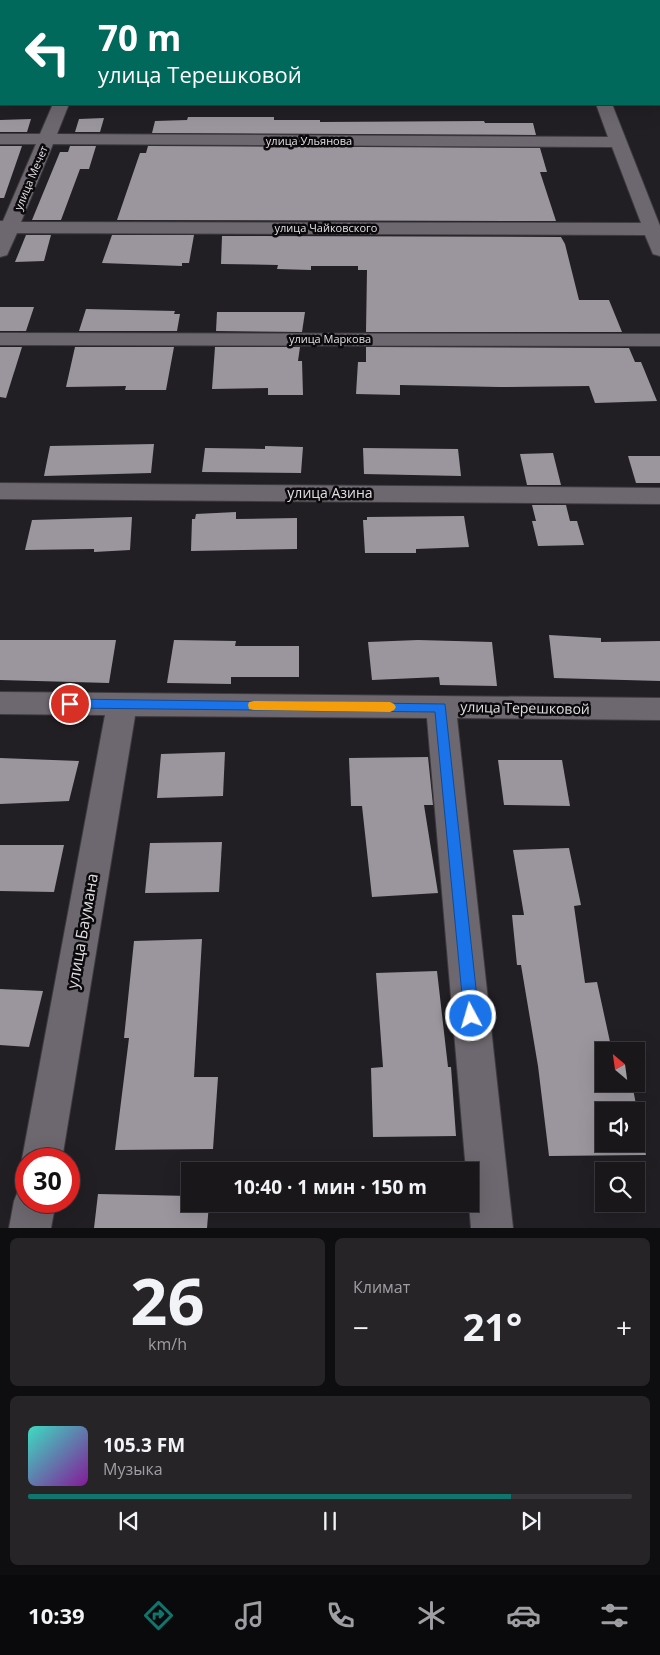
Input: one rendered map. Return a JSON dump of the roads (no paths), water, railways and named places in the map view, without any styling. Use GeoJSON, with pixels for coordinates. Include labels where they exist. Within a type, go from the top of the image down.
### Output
{"type":"FeatureCollection","features":[{"type":"Feature","properties":{"kind":"street","name":"улица Мечет"},"geometry":{"type":"LineString","coordinates":[[0,251],[5,227],[48,139],[61,105]]}},
{"type":"Feature","properties":{"kind":"street"},"geometry":{"type":"LineString","coordinates":[[604,105],[660,250]]}},
{"type":"Feature","properties":{"kind":"street","name":"улица Ульянова"},"geometry":{"type":"LineString","coordinates":[[0,139],[619,142]]}},
{"type":"Feature","properties":{"kind":"street","name":"улица Чайковского"},"geometry":{"type":"LineString","coordinates":[[5,227],[652,229]]}},
{"type":"Feature","properties":{"kind":"street","name":"улица Маркова"},"geometry":{"type":"LineString","coordinates":[[0,339],[660,340]]}},
{"type":"Feature","properties":{"kind":"street","name":"улица Азина"},"geometry":{"type":"LineString","coordinates":[[0,490],[660,496]]}},
{"type":"Feature","properties":{"kind":"street","name":"улица Терешковой"},"geometry":{"type":"LineString","coordinates":[[0,703],[660,710]]}},
{"type":"Feature","properties":{"kind":"street","name":"улица Баумана"},"geometry":{"type":"LineString","coordinates":[[44,1148],[122,704]]}},
{"type":"Feature","properties":{"kind":"street"},"geometry":{"type":"LineString","coordinates":[[441,708],[492,1228]]}},
{"type":"Feature","properties":{"kind":"street"},"geometry":{"type":"LineString","coordinates":[[30,1228],[33,1213]]}}]}
